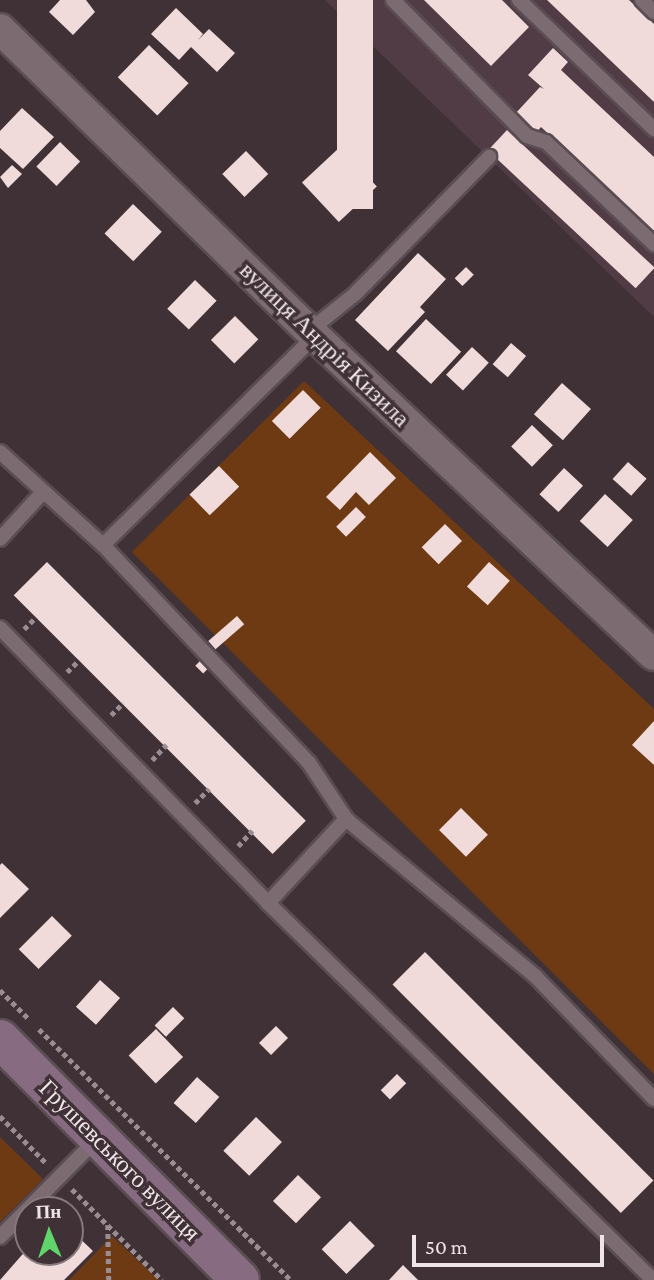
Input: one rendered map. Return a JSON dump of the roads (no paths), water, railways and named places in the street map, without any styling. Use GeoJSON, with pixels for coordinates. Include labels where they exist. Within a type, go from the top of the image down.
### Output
{"type":"FeatureCollection","features":[{"type":"Feature","properties":{"kind":"street","name":"вулиця Андрія Кизила"},"geometry":{"type":"LineString","coordinates":[[0,29],[315,336],[654,655]]}},
{"type":"Feature","properties":{"kind":"street","name":"Грушевського вулиця"},"geometry":{"type":"LineString","coordinates":[[0,1039],[240,1280]]}},
{"type":"Feature","properties":{"kind":"lane"},"geometry":{"type":"LineString","coordinates":[[393,0],[527,136],[546,142],[654,244]]}},
{"type":"Feature","properties":{"kind":"lane"},"geometry":{"type":"LineString","coordinates":[[519,0],[654,129]]}},
{"type":"Feature","properties":{"kind":"lane"},"geometry":{"type":"LineString","coordinates":[[642,0],[654,12]]}},
{"type":"Feature","properties":{"kind":"lane"},"geometry":{"type":"LineString","coordinates":[[103,545],[315,336],[319,323],[355,295],[489,157]]}},
{"type":"Feature","properties":{"kind":"lane"},"geometry":{"type":"LineString","coordinates":[[0,452],[103,545],[309,763],[346,820],[535,976],[654,1099]]}},
{"type":"Feature","properties":{"kind":"lane"},"geometry":{"type":"LineString","coordinates":[[0,539],[43,492]]}},
{"type":"Feature","properties":{"kind":"lane"},"geometry":{"type":"LineString","coordinates":[[0,628],[268,903],[653,1280]]}},
{"type":"Feature","properties":{"kind":"lane"},"geometry":{"type":"LineString","coordinates":[[268,903],[346,820]]}},
{"type":"Feature","properties":{"kind":"lane"},"geometry":{"type":"LineString","coordinates":[[0,1237],[97,1139]]}}]}
